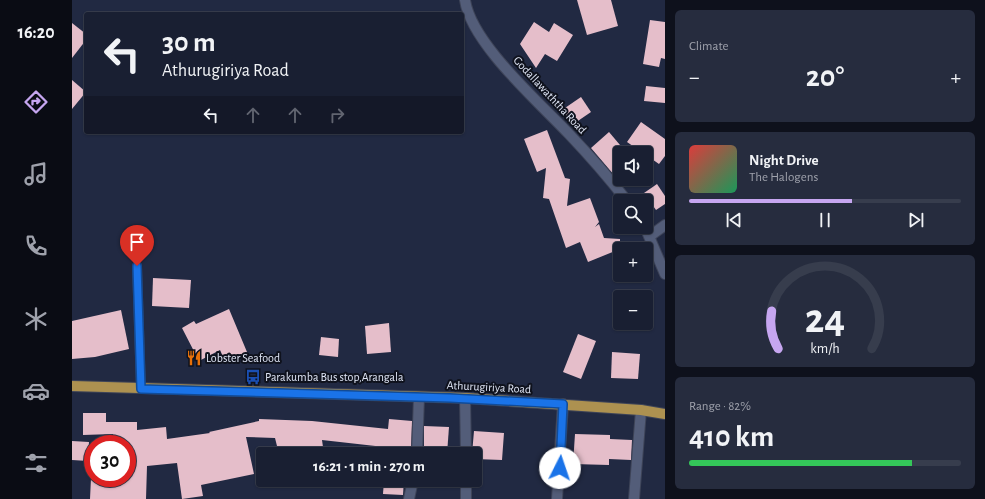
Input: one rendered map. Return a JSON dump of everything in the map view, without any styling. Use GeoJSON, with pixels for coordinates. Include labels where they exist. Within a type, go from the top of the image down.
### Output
{"type":"FeatureCollection","features":[{"type":"Feature","properties":{"kind":"main road","name":"Athurugiriya Road"},"geometry":{"type":"LineString","coordinates":[[72,386],[466,398],[641,410],[665,414]]}},
{"type":"Feature","properties":{"kind":"street","name":"Godallawaththa Road"},"geometry":{"type":"LineString","coordinates":[[465,0],[475,29],[487,44],[510,72],[569,134],[621,194]]}},
{"type":"Feature","properties":{"kind":"street"},"geometry":{"type":"LineString","coordinates":[[665,225],[650,236],[665,274]]}},
{"type":"Feature","properties":{"kind":"street"},"geometry":{"type":"LineString","coordinates":[[417,447],[419,397]]}},
{"type":"Feature","properties":{"kind":"street"},"geometry":{"type":"LineString","coordinates":[[466,398],[466,447]]}},
{"type":"Feature","properties":{"kind":"street"},"geometry":{"type":"LineString","coordinates":[[557,499],[563,404]]}},
{"type":"Feature","properties":{"kind":"street"},"geometry":{"type":"LineString","coordinates":[[634,499],[641,410]]}},
{"type":"Feature","properties":{"kind":"street"},"geometry":{"type":"LineString","coordinates":[[409,499],[412,487]]}},
{"type":"Feature","properties":{"kind":"street"},"geometry":{"type":"LineString","coordinates":[[466,487],[466,499]]}},
{"type":"Feature","properties":{"kind":"lane"},"geometry":{"type":"LineString","coordinates":[[137,266],[141,389]]}},
{"type":"Feature","properties":{"kind":"building"},"geometry":{"type":"Polygon","coordinates":[[[577,0],[611,0],[618,26],[587,35],[577,0]]]}},
{"type":"Feature","properties":{"kind":"building"},"geometry":{"type":"Polygon","coordinates":[[[650,20],[665,22],[665,59],[661,58],[659,67],[643,64],[650,20]]]}},
{"type":"Feature","properties":{"kind":"building"},"geometry":{"type":"Polygon","coordinates":[[[534,22],[549,32],[554,23],[573,35],[557,61],[545,54],[536,68],[520,44],[534,22]]]}},
{"type":"Feature","properties":{"kind":"building"},"geometry":{"type":"Polygon","coordinates":[[[72,23],[84,32],[84,43],[72,58],[72,23]]]}},
{"type":"Feature","properties":{"kind":"building"},"geometry":{"type":"Polygon","coordinates":[[[72,80],[84,90],[84,94],[72,109],[72,80]]]}},
{"type":"Feature","properties":{"kind":"building"},"geometry":{"type":"Polygon","coordinates":[[[646,86],[665,88],[665,103],[644,101],[646,86]]]}},
{"type":"Feature","properties":{"kind":"building"},"geometry":{"type":"Polygon","coordinates":[[[581,97],[591,112],[572,125],[562,110],[581,97]]]}},
{"type":"Feature","properties":{"kind":"building"},"geometry":{"type":"Polygon","coordinates":[[[641,122],[665,139],[665,156],[659,164],[653,160],[653,146],[633,146],[627,142],[641,122]]]}},
{"type":"Feature","properties":{"kind":"building"},"geometry":{"type":"Polygon","coordinates":[[[547,130],[565,178],[570,179],[567,206],[590,198],[599,222],[595,227],[599,224],[604,238],[620,239],[620,242],[613,242],[613,252],[588,262],[580,242],[566,248],[549,199],[543,198],[546,168],[537,172],[524,139],[547,130]]]}},
{"type":"Feature","properties":{"kind":"building"},"geometry":{"type":"Polygon","coordinates":[[[609,132],[620,145],[613,146],[613,174],[591,148],[609,132]]]}},
{"type":"Feature","properties":{"kind":"building"},"geometry":{"type":"Polygon","coordinates":[[[657,184],[665,196],[665,204],[656,210],[653,206],[653,194],[644,193],[657,184]]]}},
{"type":"Feature","properties":{"kind":"building"},"geometry":{"type":"Polygon","coordinates":[[[153,278],[191,280],[189,308],[152,306],[153,278]]]}},
{"type":"Feature","properties":{"kind":"building"},"geometry":{"type":"Polygon","coordinates":[[[229,309],[247,352],[225,361],[220,350],[199,361],[182,328],[194,321],[196,324],[229,309]]]}},
{"type":"Feature","properties":{"kind":"building"},"geometry":{"type":"Polygon","coordinates":[[[121,310],[129,349],[95,357],[72,359],[72,321],[121,310]]]}},
{"type":"Feature","properties":{"kind":"building"},"geometry":{"type":"Polygon","coordinates":[[[389,323],[391,352],[367,354],[365,326],[389,323]]]}},
{"type":"Feature","properties":{"kind":"building"},"geometry":{"type":"Polygon","coordinates":[[[578,334],[596,341],[581,379],[563,372],[578,334]]]}},
{"type":"Feature","properties":{"kind":"building"},"geometry":{"type":"Polygon","coordinates":[[[321,337],[339,339],[338,357],[319,355],[321,337]]]}},
{"type":"Feature","properties":{"kind":"building"},"geometry":{"type":"Polygon","coordinates":[[[612,352],[640,354],[638,379],[611,378],[612,352]]]}},
{"type":"Feature","properties":{"kind":"building"},"geometry":{"type":"Polygon","coordinates":[[[83,413],[106,413],[106,422],[137,422],[137,430],[166,427],[167,439],[210,433],[209,432],[259,421],[259,419],[312,421],[388,429],[389,419],[412,421],[411,447],[384,447],[322,440],[323,447],[277,447],[275,438],[246,437],[254,474],[201,485],[203,496],[182,499],[177,463],[147,466],[146,499],[90,499],[91,487],[136,487],[136,435],[83,435],[83,413]]]}},
{"type":"Feature","properties":{"kind":"building"},"geometry":{"type":"Polygon","coordinates":[[[424,426],[449,427],[448,447],[424,447],[424,426]]]}},
{"type":"Feature","properties":{"kind":"building"},"geometry":{"type":"Polygon","coordinates":[[[474,431],[504,433],[502,460],[482,459],[482,447],[473,447],[474,431]]]}},
{"type":"Feature","properties":{"kind":"building"},"geometry":{"type":"Polygon","coordinates":[[[575,434],[610,435],[610,439],[632,440],[631,460],[609,459],[609,465],[573,464],[575,434]]]}},
{"type":"Feature","properties":{"kind":"building"},"geometry":{"type":"Polygon","coordinates":[[[72,441],[84,442],[84,461],[72,460],[72,441]]]}},
{"type":"Feature","properties":{"kind":"building"},"geometry":{"type":"Polygon","coordinates":[[[384,487],[404,487],[403,495],[383,494],[384,487]]]}},
{"type":"Feature","properties":{"kind":"place","name":"Lobster Seafood"},"geometry":{"type":"Point","coordinates":[194,358]}},
{"type":"Feature","properties":{"kind":"place","name":"Parakumba Bus stop,Arangala"},"geometry":{"type":"Point","coordinates":[253,377]}},
{"type":"Feature","properties":{"kind":"route"},"geometry":{"type":"LineString","coordinates":[[137,266],[141,389],[466,398],[563,404],[560,468]]}}]}
